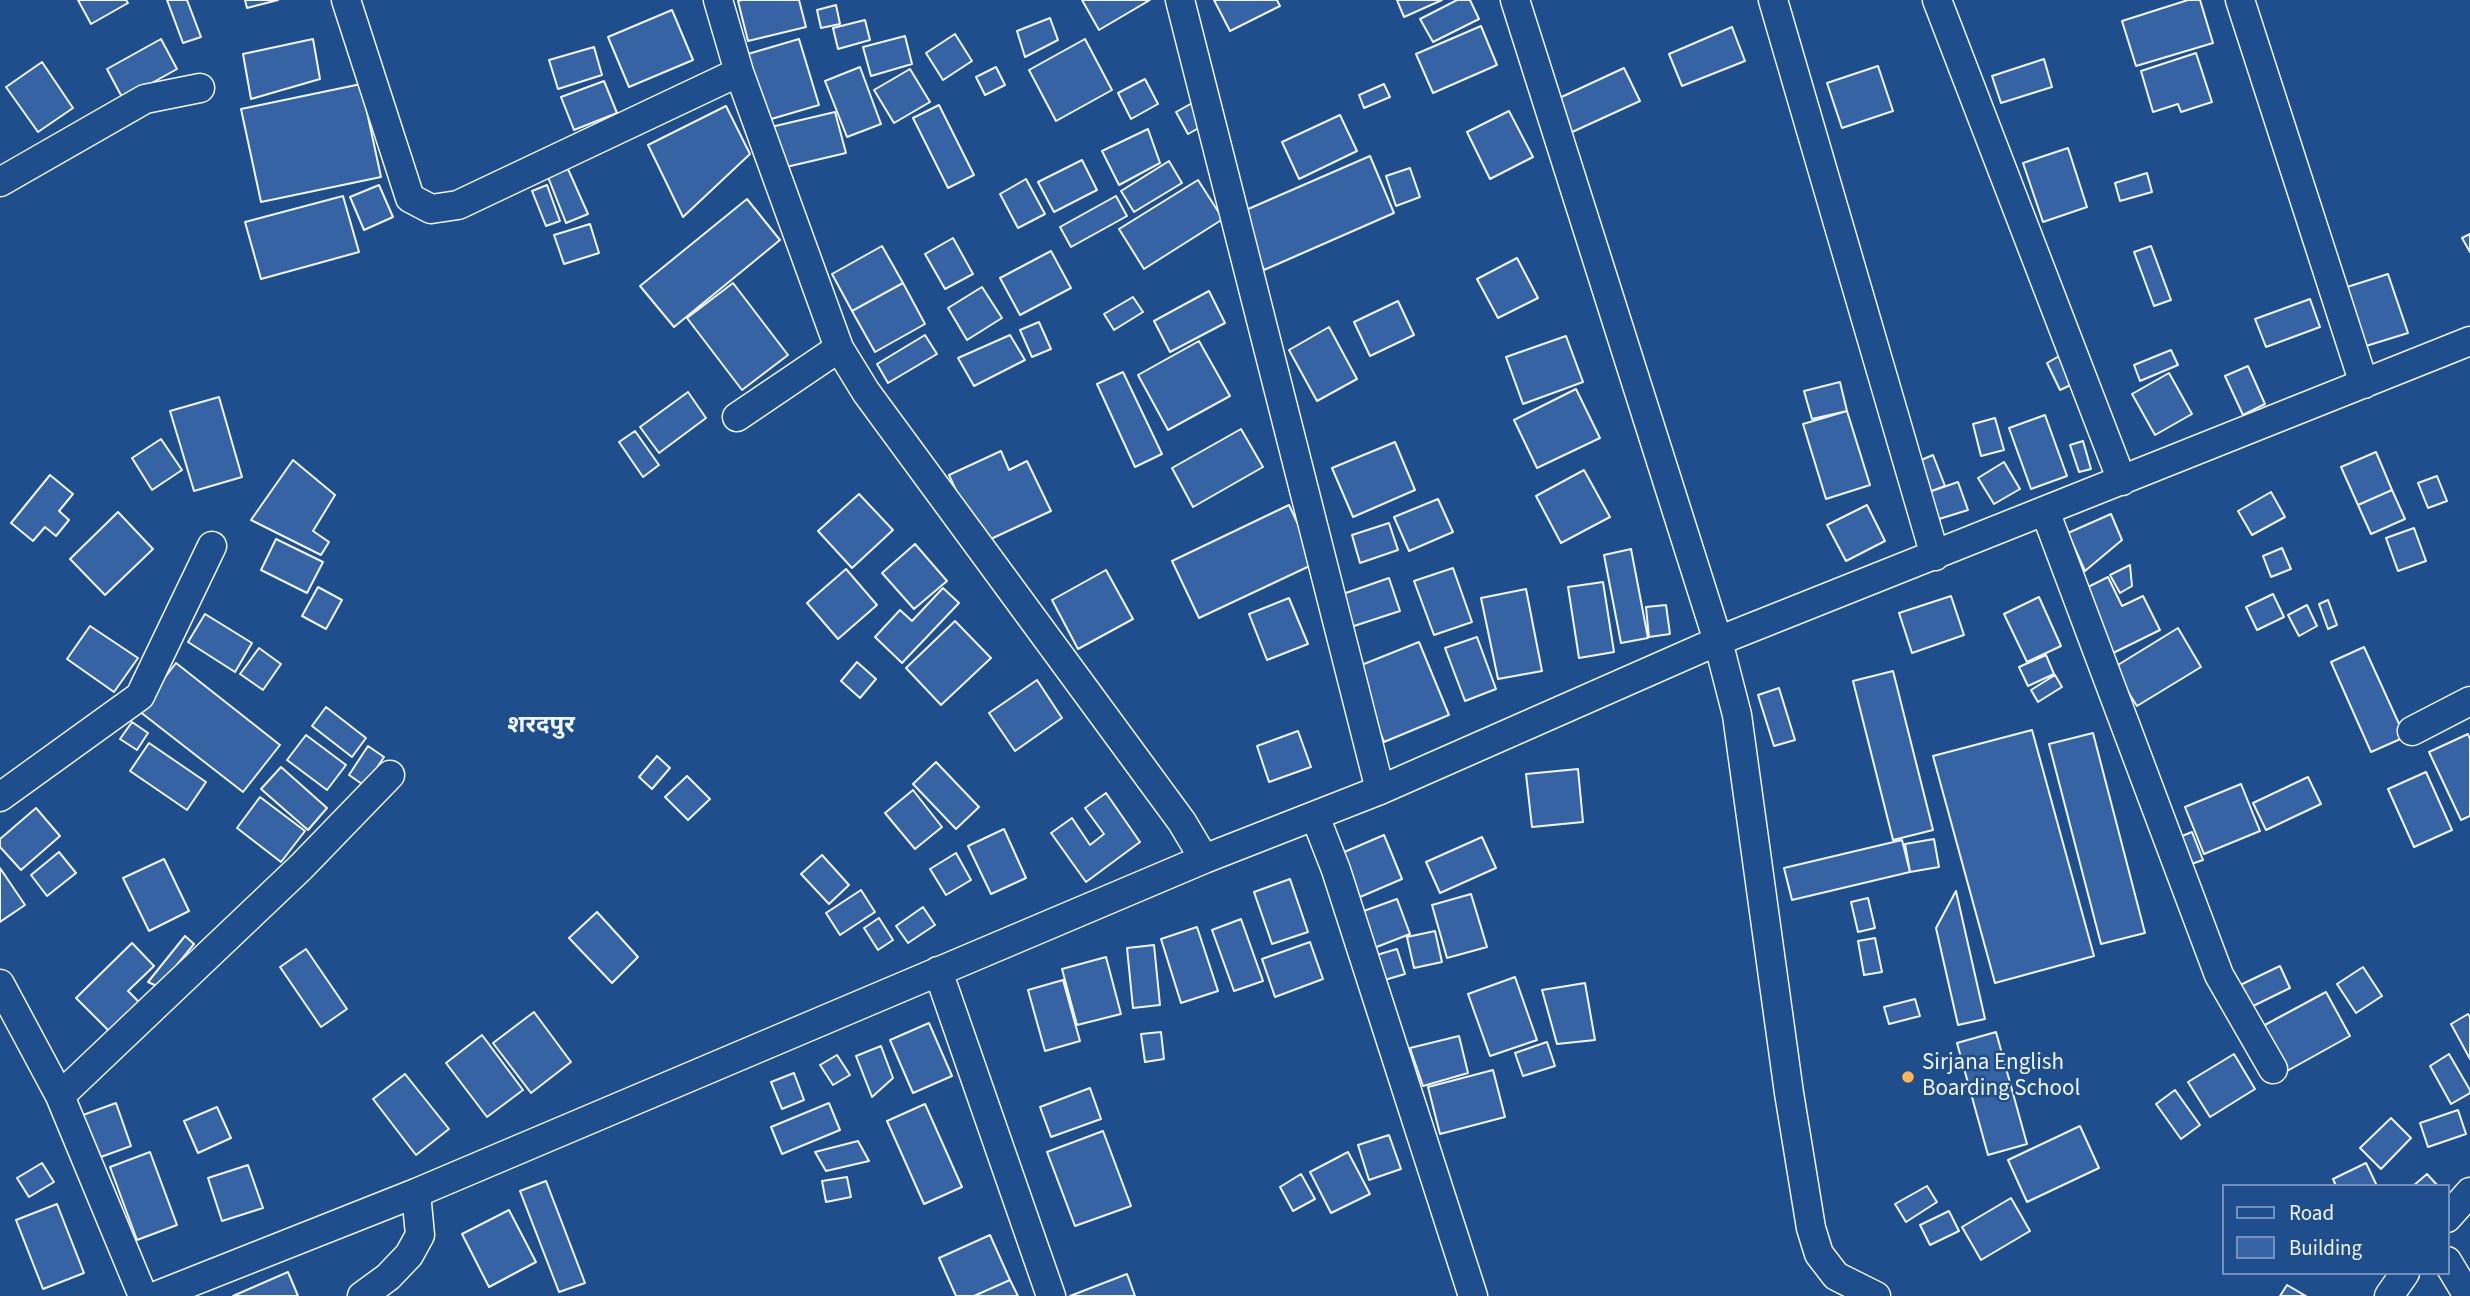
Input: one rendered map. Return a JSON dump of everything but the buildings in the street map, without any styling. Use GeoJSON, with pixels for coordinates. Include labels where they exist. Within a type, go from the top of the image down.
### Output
{"type":"FeatureCollection","features":[{"type":"Feature","properties":{"kind":"street"},"geometry":{"type":"LineString","coordinates":[[346,0],[410,198],[430,209],[458,205],[739,72]]}},
{"type":"Feature","properties":{"kind":"street"},"geometry":{"type":"LineString","coordinates":[[718,0],[739,72],[839,348],[874,403],[1182,822],[1204,859]]}},
{"type":"Feature","properties":{"kind":"street"},"geometry":{"type":"LineString","coordinates":[[1180,0],[1380,790]]}},
{"type":"Feature","properties":{"kind":"street"},"geometry":{"type":"LineString","coordinates":[[1515,0],[1718,641],[1737,715],[1789,1093],[1811,1228],[1819,1254],[1836,1276],[1876,1296]]}},
{"type":"Feature","properties":{"kind":"street"},"geometry":{"type":"LineString","coordinates":[[1773,0],[1935,556]]}},
{"type":"Feature","properties":{"kind":"street"},"geometry":{"type":"LineString","coordinates":[[1937,0],[2122,481]]}},
{"type":"Feature","properties":{"kind":"street"},"geometry":{"type":"LineString","coordinates":[[2240,0],[2364,384]]}},
{"type":"Feature","properties":{"kind":"street"},"geometry":{"type":"LineString","coordinates":[[0,182],[145,99],[200,88]]}},
{"type":"Feature","properties":{"kind":"street"},"geometry":{"type":"LineString","coordinates":[[156,1296],[416,1193],[1204,859],[1380,790],[1718,641],[2470,341]]}},
{"type":"Feature","properties":{"kind":"street"},"geometry":{"type":"LineString","coordinates":[[737,417],[839,348]]}},
{"type":"Feature","properties":{"kind":"street"},"geometry":{"type":"LineString","coordinates":[[2045,511],[2219,975],[2273,1069]]}},
{"type":"Feature","properties":{"kind":"street"},"geometry":{"type":"LineString","coordinates":[[0,797],[140,696],[212,546]]}},
{"type":"Feature","properties":{"kind":"street"},"geometry":{"type":"LineString","coordinates":[[2412,731],[2470,701]]}},
{"type":"Feature","properties":{"kind":"street"},"geometry":{"type":"LineString","coordinates":[[60,1096],[301,867],[390,775]]}},
{"type":"Feature","properties":{"kind":"street"},"geometry":{"type":"LineString","coordinates":[[1315,816],[1340,882],[1473,1296]]}},
{"type":"Feature","properties":{"kind":"street"},"geometry":{"type":"LineString","coordinates":[[938,971],[1051,1296]]}},
{"type":"Feature","properties":{"kind":"street"},"geometry":{"type":"LineString","coordinates":[[0,984],[60,1096],[143,1296]]}},
{"type":"Feature","properties":{"kind":"street"},"geometry":{"type":"LineString","coordinates":[[2449,1216],[2470,1192]]}},
{"type":"Feature","properties":{"kind":"street"},"geometry":{"type":"LineString","coordinates":[[362,1296],[388,1277],[409,1255],[420,1235],[416,1193]]}},
{"type":"Feature","properties":{"kind":"street"},"geometry":{"type":"LineString","coordinates":[[2449,1264],[2468,1296]]}},
{"type":"Feature","properties":{"kind":"street"},"geometry":{"type":"LineString","coordinates":[[2389,1296],[2404,1275]]}},
{"type":"Feature","properties":{"kind":"place","name":"Sirjana English Boarding School"},"geometry":{"type":"Point","coordinates":[1908,1077]}},
{"type":"Feature","properties":{"kind":"district","name":"शरदपुर"},"geometry":{"type":"Point","coordinates":[541,727]}}]}
